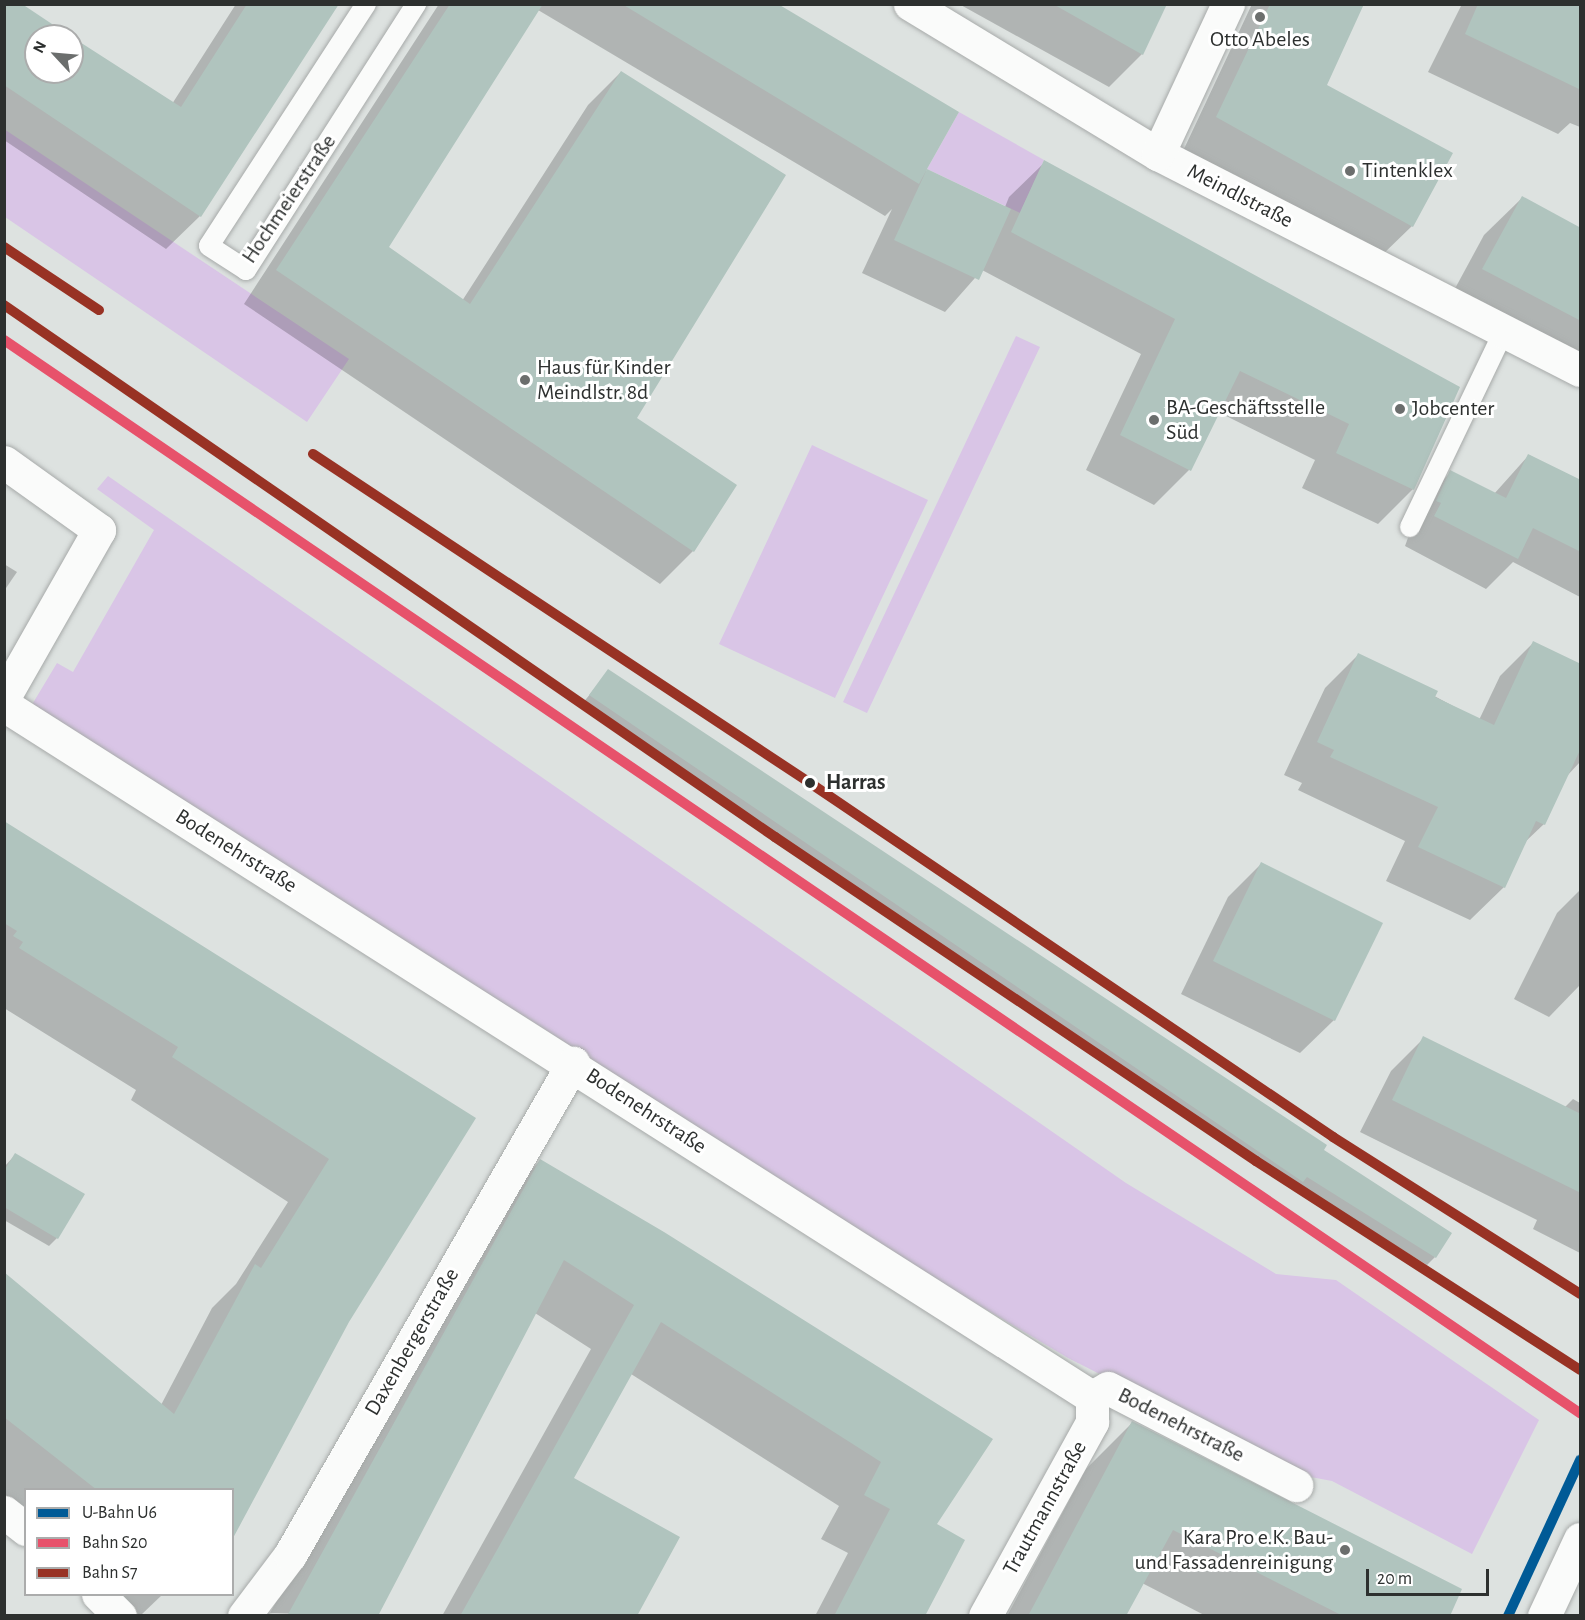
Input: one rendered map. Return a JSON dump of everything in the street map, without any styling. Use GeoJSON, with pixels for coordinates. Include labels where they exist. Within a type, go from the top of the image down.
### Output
{"type":"FeatureCollection","features":[{"type":"Feature","properties":{"kind":"street","name":"Meindlstraße"},"geometry":{"type":"LineString","coordinates":[[910,4],[1158,154],[1581,370]]}},
{"type":"Feature","properties":{"kind":"street"},"geometry":{"type":"LineString","coordinates":[[1158,154],[1228,4]]}},
{"type":"Feature","properties":{"kind":"street"},"geometry":{"type":"LineString","coordinates":[[4,462],[99,530],[4,697]]}},
{"type":"Feature","properties":{"kind":"street","name":"Bodenehrstraße"},"geometry":{"type":"LineString","coordinates":[[4,705],[573,1063],[1092,1397],[1108,1388],[1296,1485]]}},
{"type":"Feature","properties":{"kind":"street","name":"Daxenbergerstraße"},"geometry":{"type":"LineString","coordinates":[[244,1616],[290,1555],[573,1063]]}},
{"type":"Feature","properties":{"kind":"street","name":"Trautmannstraße"},"geometry":{"type":"LineString","coordinates":[[985,1616],[1092,1422],[1092,1397]]}},
{"type":"Feature","properties":{"kind":"street"},"geometry":{"type":"LineString","coordinates":[[4,1512],[24,1527]]}},
{"type":"Feature","properties":{"kind":"street"},"geometry":{"type":"LineString","coordinates":[[1544,1616],[1581,1539]]}},
{"type":"Feature","properties":{"kind":"street"},"geometry":{"type":"LineString","coordinates":[[100,1596],[120,1616]]}},
{"type":"Feature","properties":{"kind":"lane","name":"Hochmeierstraße"},"geometry":{"type":"LineString","coordinates":[[366,4],[209,246],[246,270],[416,4]]}},
{"type":"Feature","properties":{"kind":"lane"},"geometry":{"type":"LineString","coordinates":[[1410,527],[1504,331]]}},
{"type":"Feature","properties":{"kind":"shaded area"},"geometry":{"type":"Polygon","coordinates":[[[959,112],[1044,160],[1020,213],[927,169],[959,112]]]}},
{"type":"Feature","properties":{"kind":"shaded area"},"geometry":{"type":"Polygon","coordinates":[[[4,129],[349,359],[307,422],[5,217],[4,129]]]}},
{"type":"Feature","properties":{"kind":"shaded area"},"geometry":{"type":"Polygon","coordinates":[[[1016,336],[1040,347],[867,713],[843,702],[1016,336]]]}},
{"type":"Feature","properties":{"kind":"shaded area"},"geometry":{"type":"Polygon","coordinates":[[[812,445],[928,500],[835,698],[719,644],[812,445]]]}},
{"type":"Feature","properties":{"kind":"shaded area"},"geometry":{"type":"Polygon","coordinates":[[[108,476],[1126,1183],[1276,1274],[1336,1280],[1539,1420],[1472,1554],[1332,1481],[1300,1475],[1068,1358],[898,1257],[527,1018],[259,855],[30,708],[57,663],[73,672],[154,530],[97,489],[108,476]]]}},
{"type":"Feature","properties":{"kind":"building"},"geometry":{"type":"Polygon","coordinates":[[[4,4],[22,4],[52,24],[24,24],[24,84],[84,84],[84,45],[181,107],[247,4],[339,4],[201,217],[4,85],[4,4]]]}},
{"type":"Feature","properties":{"kind":"building"},"geometry":{"type":"Polygon","coordinates":[[[450,4],[543,4],[389,247],[470,304],[621,71],[786,175],[637,418],[737,485],[694,552],[276,270],[450,4]]]}},
{"type":"Feature","properties":{"kind":"building"},"geometry":{"type":"Polygon","coordinates":[[[622,4],[778,4],[959,112],[919,184],[622,4]]]}},
{"type":"Feature","properties":{"kind":"building"},"geometry":{"type":"Polygon","coordinates":[[[1053,4],[1167,4],[1143,55],[1053,4]]]}},
{"type":"Feature","properties":{"kind":"building"},"geometry":{"type":"Polygon","coordinates":[[[1270,4],[1364,4],[1327,85],[1453,153],[1413,227],[1216,117],[1270,4]]]}},
{"type":"Feature","properties":{"kind":"building"},"geometry":{"type":"Polygon","coordinates":[[[1478,4],[1581,4],[1581,90],[1465,34],[1478,4]]]}},
{"type":"Feature","properties":{"kind":"building"},"geometry":{"type":"Polygon","coordinates":[[[1044,160],[1460,387],[1414,490],[1336,453],[1349,424],[1240,371],[1191,471],[1120,435],[1175,319],[1011,232],[1044,160]]]}},
{"type":"Feature","properties":{"kind":"building"},"geometry":{"type":"Polygon","coordinates":[[[927,169],[1011,209],[979,280],[894,240],[927,169]]]}},
{"type":"Feature","properties":{"kind":"building"},"geometry":{"type":"Polygon","coordinates":[[[1522,196],[1581,228],[1581,321],[1482,269],[1522,196]]]}},
{"type":"Feature","properties":{"kind":"building"},"geometry":{"type":"Polygon","coordinates":[[[1528,454],[1581,480],[1581,552],[1533,528],[1518,559],[1434,516],[1441,503],[1436,501],[1450,470],[1506,498],[1528,454]]]}},
{"type":"Feature","properties":{"kind":"building"},"geometry":{"type":"Polygon","coordinates":[[[1533,641],[1581,664],[1581,748],[1545,825],[1536,821],[1505,888],[1418,847],[1438,807],[1330,757],[1334,750],[1317,742],[1358,653],[1438,691],[1435,697],[1494,725],[1533,641]]]}},
{"type":"Feature","properties":{"kind":"building"},"geometry":{"type":"Polygon","coordinates":[[[608,669],[1327,1145],[1324,1150],[1452,1233],[1436,1258],[1307,1177],[1303,1182],[589,695],[608,669]]]}},
{"type":"Feature","properties":{"kind":"building"},"geometry":{"type":"Polygon","coordinates":[[[4,821],[476,1118],[349,1322],[234,1536],[234,1488],[94,1488],[4,1417],[4,1272],[174,1414],[255,1264],[261,1268],[329,1159],[172,1057],[178,1047],[19,948],[23,942],[13,936],[17,931],[4,923],[4,821]]]}},
{"type":"Feature","properties":{"kind":"building"},"geometry":{"type":"Polygon","coordinates":[[[1261,862],[1383,923],[1335,1021],[1213,961],[1261,862]]]}},
{"type":"Feature","properties":{"kind":"building"},"geometry":{"type":"Polygon","coordinates":[[[1423,1036],[1581,1114],[1581,1193],[1392,1100],[1423,1036]]]}},
{"type":"Feature","properties":{"kind":"building"},"geometry":{"type":"Polygon","coordinates":[[[15,1153],[85,1194],[58,1239],[4,1207],[4,1171],[15,1153]]]}},
{"type":"Feature","properties":{"kind":"building"},"geometry":{"type":"Polygon","coordinates":[[[540,1159],[664,1232],[993,1439],[937,1524],[965,1540],[925,1616],[834,1616],[890,1509],[864,1495],[881,1462],[661,1322],[574,1478],[680,1537],[637,1616],[460,1616],[634,1305],[564,1260],[378,1616],[287,1616],[540,1159]]]}},
{"type":"Feature","properties":{"kind":"building"},"geometry":{"type":"Polygon","coordinates":[[[1132,1421],[1462,1589],[1450,1616],[1343,1616],[1173,1530],[1126,1616],[1028,1616],[1132,1421]]]}},
{"type":"Feature","properties":{"kind":"metro line","name":"U6"},"geometry":{"type":"LineString","coordinates":[[1508,1616],[1580,1460]]}},
{"type":"Feature","properties":{"kind":"rail line","name":"S7"},"geometry":{"type":"LineString","coordinates":[[4,247],[99,310]]}},
{"type":"Feature","properties":{"kind":"rail line","name":"S7"},"geometry":{"type":"LineString","coordinates":[[4,305],[775,837],[1256,1161],[1580,1370]]}},
{"type":"Feature","properties":{"kind":"rail line","name":"S20"},"geometry":{"type":"LineString","coordinates":[[4,340],[1580,1413]]}},
{"type":"Feature","properties":{"kind":"rail line","name":"S7"},"geometry":{"type":"LineString","coordinates":[[313,454],[810,783],[1333,1137],[1580,1294]]}},
{"type":"Feature","properties":{"kind":"place","name":"Otto Abeles"},"geometry":{"type":"Point","coordinates":[1260,17]}},
{"type":"Feature","properties":{"kind":"place","name":"Tintenklex"},"geometry":{"type":"Point","coordinates":[1350,171]}},
{"type":"Feature","properties":{"kind":"place","name":"Haus für Kinder Meindlstr. 8d"},"geometry":{"type":"Point","coordinates":[525,380]}},
{"type":"Feature","properties":{"kind":"place","name":"Jobcenter"},"geometry":{"type":"Point","coordinates":[1400,409]}},
{"type":"Feature","properties":{"kind":"place","name":"BA-Geschäftsstelle Süd"},"geometry":{"type":"Point","coordinates":[1154,420]}},
{"type":"Feature","properties":{"kind":"place","name":"Harras"},"geometry":{"type":"Point","coordinates":[810,783]}},
{"type":"Feature","properties":{"kind":"place","name":"Kara Pro e.K. Bau- und Fassadenreinigung"},"geometry":{"type":"Point","coordinates":[1345,1550]}}]}
